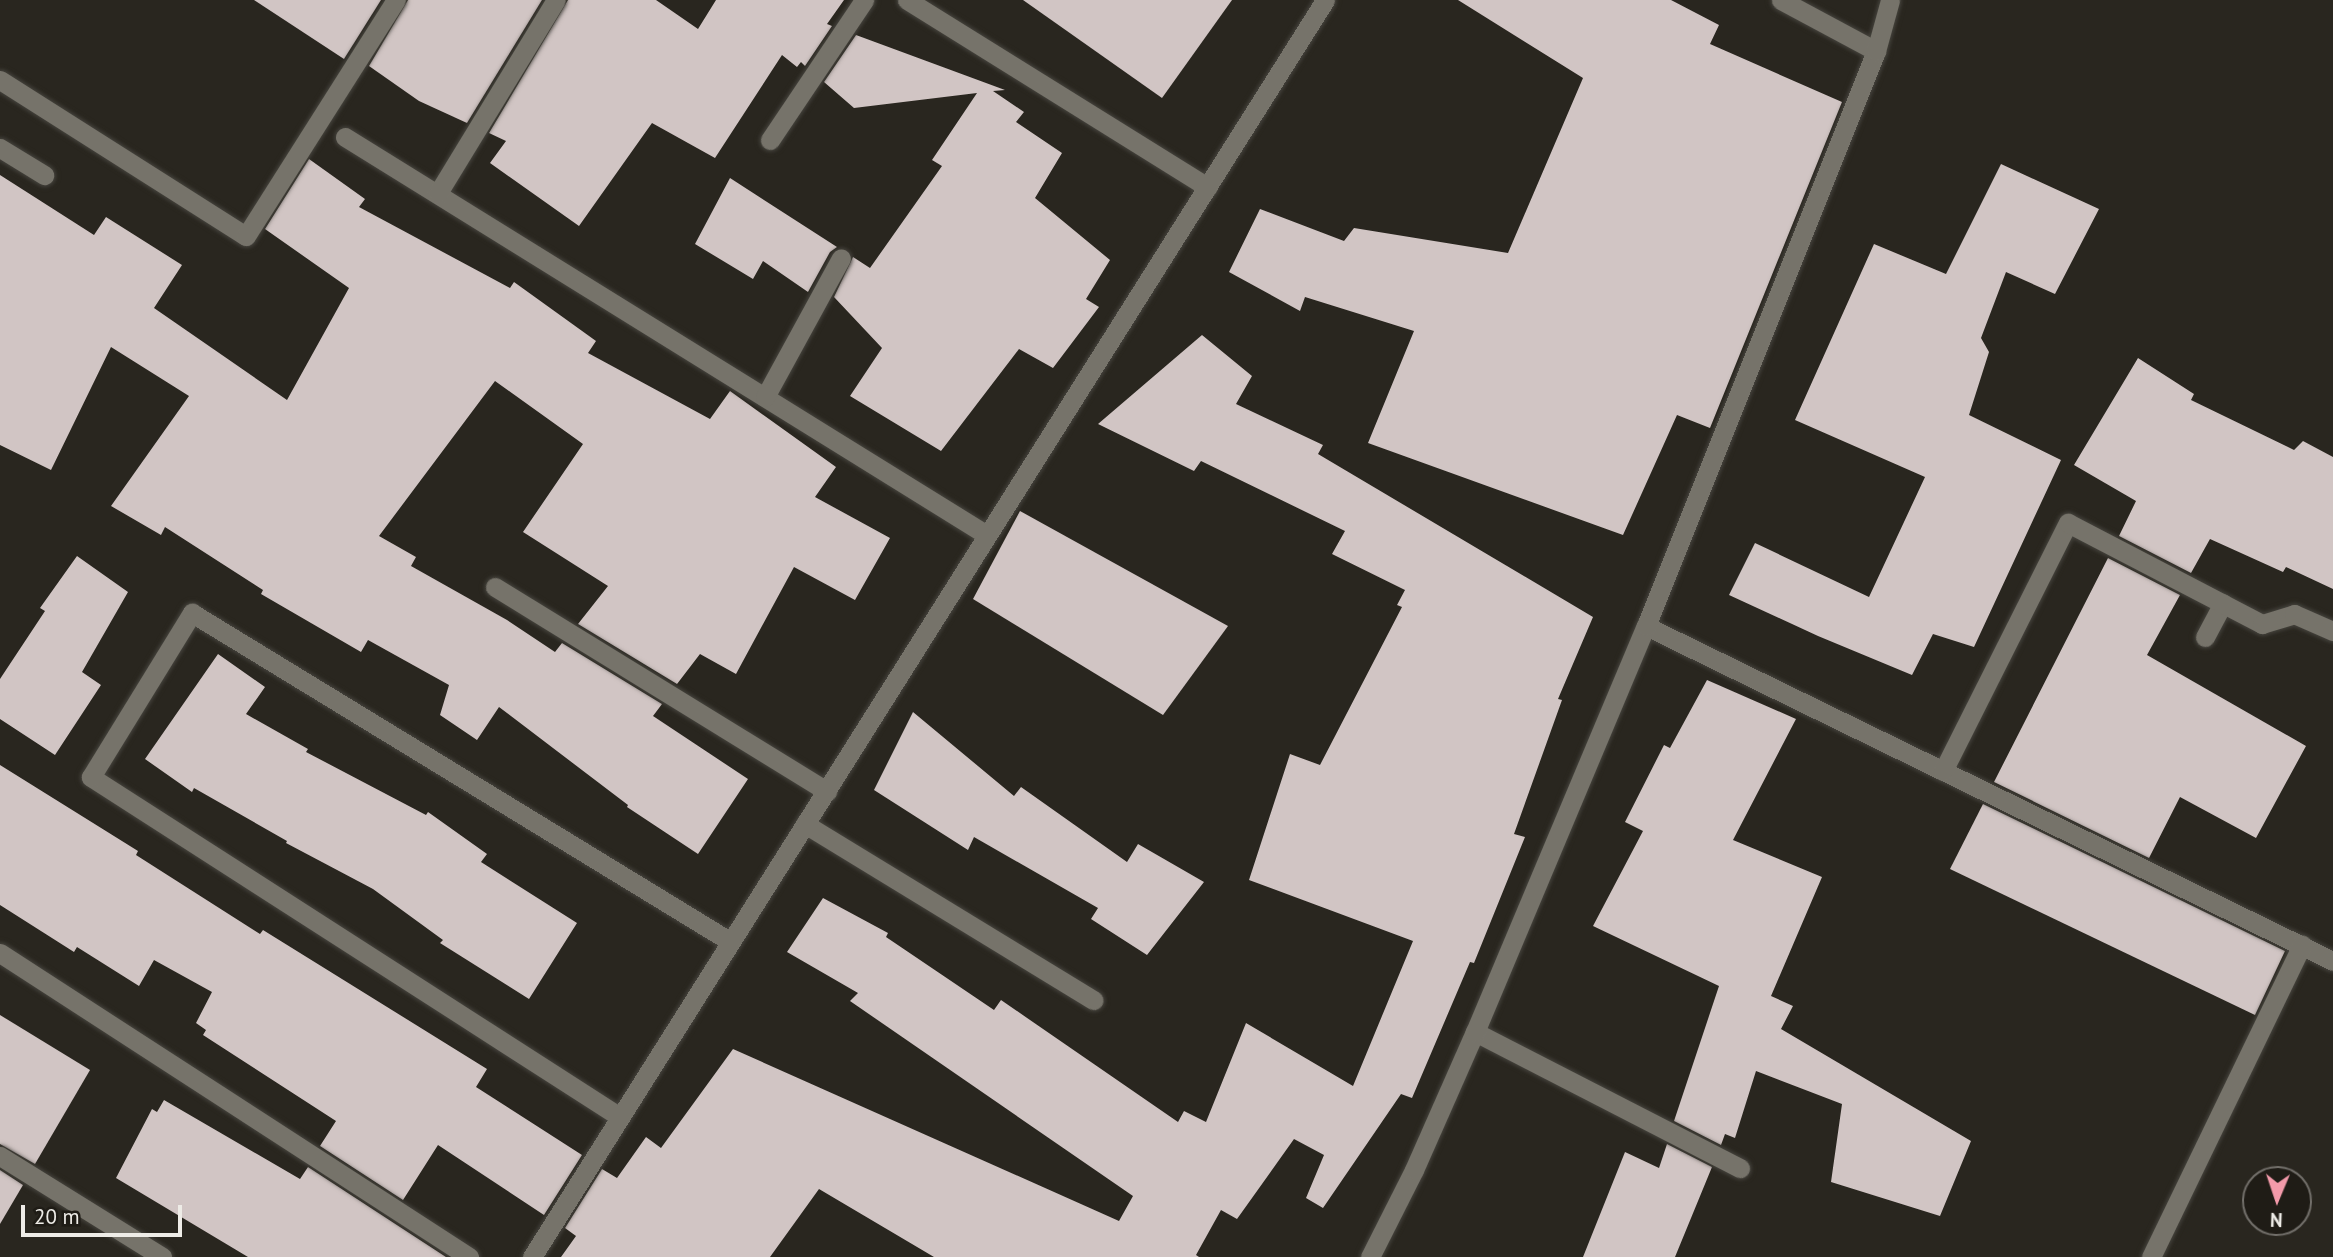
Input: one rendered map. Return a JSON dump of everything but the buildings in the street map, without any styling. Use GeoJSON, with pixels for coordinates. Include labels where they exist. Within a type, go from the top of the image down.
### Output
{"type":"FeatureCollection","features":[{"type":"Feature","properties":{"kind":"street"},"geometry":{"type":"LineString","coordinates":[[0,80],[246,236],[396,0]]}},
{"type":"Feature","properties":{"kind":"street"},"geometry":{"type":"LineString","coordinates":[[438,193],[556,0]]}},
{"type":"Feature","properties":{"kind":"street"},"geometry":{"type":"LineString","coordinates":[[770,140],[864,0]]}},
{"type":"Feature","properties":{"kind":"street"},"geometry":{"type":"LineString","coordinates":[[908,0],[1207,187]]}},
{"type":"Feature","properties":{"kind":"street"},"geometry":{"type":"LineString","coordinates":[[534,1256],[1325,0]]}},
{"type":"Feature","properties":{"kind":"street"},"geometry":{"type":"LineString","coordinates":[[1781,0],[1876,51]]}},
{"type":"Feature","properties":{"kind":"street"},"geometry":{"type":"LineString","coordinates":[[1370,1257],[1414,1170],[1475,1032],[1646,626],[1876,51],[1890,0]]}},
{"type":"Feature","properties":{"kind":"street"},"geometry":{"type":"LineString","coordinates":[[345,136],[987,535]]}},
{"type":"Feature","properties":{"kind":"street"},"geometry":{"type":"LineString","coordinates":[[0,148],[44,175]]}},
{"type":"Feature","properties":{"kind":"street"},"geometry":{"type":"LineString","coordinates":[[765,397],[841,258]]}},
{"type":"Feature","properties":{"kind":"street"},"geometry":{"type":"LineString","coordinates":[[1943,771],[2068,523],[2262,624],[2294,614],[2333,631]]}},
{"type":"Feature","properties":{"kind":"street"},"geometry":{"type":"LineString","coordinates":[[495,587],[827,791]]}},
{"type":"Feature","properties":{"kind":"street"},"geometry":{"type":"LineString","coordinates":[[2205,637],[2223,603]]}},
{"type":"Feature","properties":{"kind":"street"},"geometry":{"type":"LineString","coordinates":[[620,1117],[91,778],[192,613],[730,942]]}},
{"type":"Feature","properties":{"kind":"street"},"geometry":{"type":"LineString","coordinates":[[1646,626],[2333,961]]}},
{"type":"Feature","properties":{"kind":"street"},"geometry":{"type":"LineString","coordinates":[[805,824],[1093,1000]]}},
{"type":"Feature","properties":{"kind":"street"},"geometry":{"type":"LineString","coordinates":[[2151,1257],[2302,945]]}},
{"type":"Feature","properties":{"kind":"street"},"geometry":{"type":"LineString","coordinates":[[0,953],[469,1257]]}},
{"type":"Feature","properties":{"kind":"street"},"geometry":{"type":"LineString","coordinates":[[1475,1032],[1740,1168]]}},
{"type":"Feature","properties":{"kind":"street"},"geometry":{"type":"LineString","coordinates":[[0,1156],[162,1257]]}}]}
